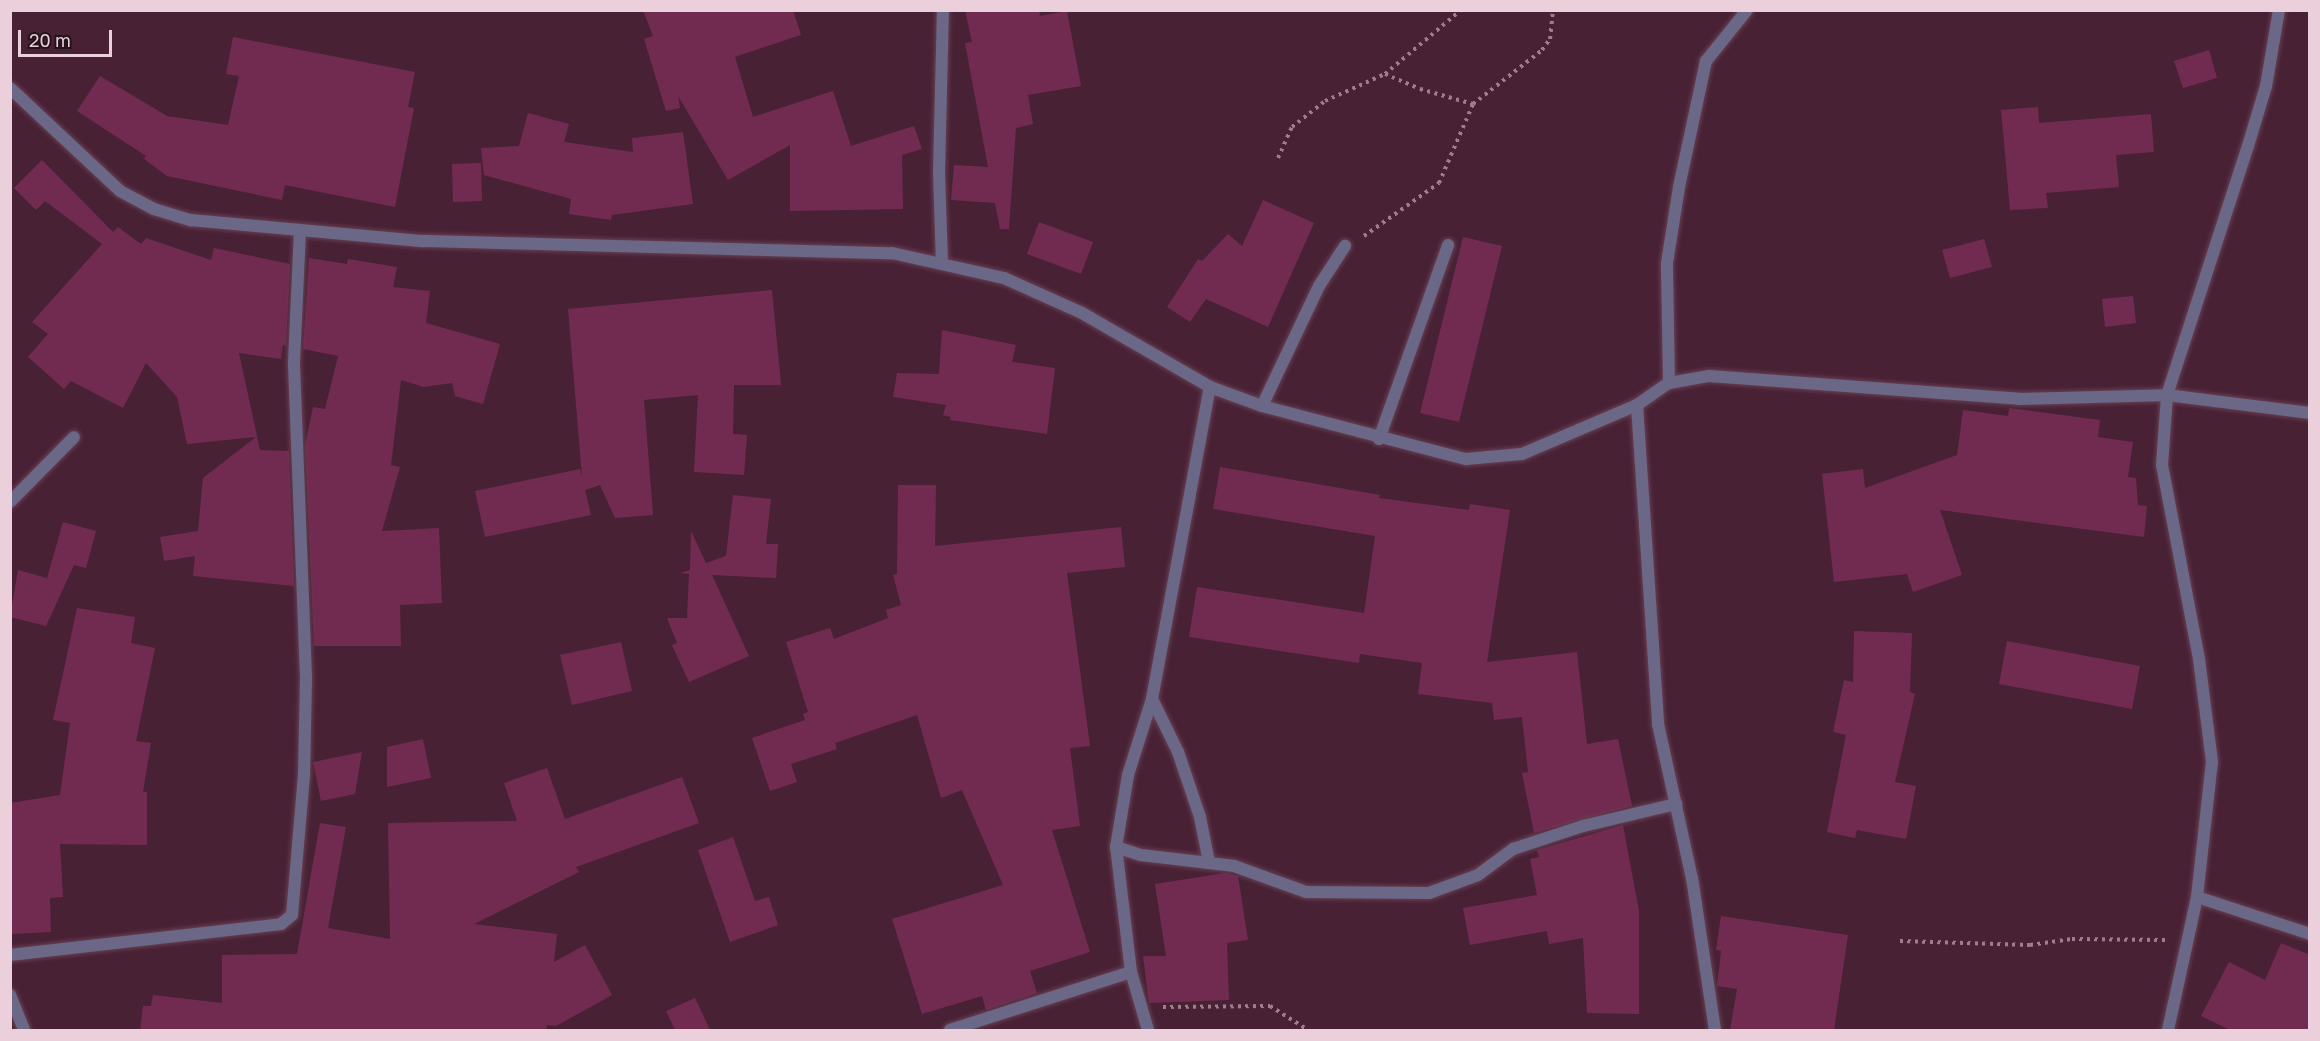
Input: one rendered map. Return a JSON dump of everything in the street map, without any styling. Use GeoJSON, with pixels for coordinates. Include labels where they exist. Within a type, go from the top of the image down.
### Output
{"type":"FeatureCollection","features":[{"type":"Feature","properties":{"kind":"street"},"geometry":{"type":"LineString","coordinates":[[942,263],[939,171],[943,10]]}},
{"type":"Feature","properties":{"kind":"street"},"geometry":{"type":"LineString","coordinates":[[1669,383],[1667,263],[1678,187],[1706,61],[1747,10]]}},
{"type":"Feature","properties":{"kind":"street"},"geometry":{"type":"LineString","coordinates":[[2168,1030],[2197,897],[2212,762],[2199,659],[2162,465],[2168,395],[2266,86],[2279,10]]}},
{"type":"Feature","properties":{"kind":"street"},"geometry":{"type":"LineString","coordinates":[[10,88],[120,191],[154,209],[191,220],[300,232],[563,247],[892,254],[942,263],[1004,278],[1082,313],[1210,387],[1262,406],[1379,439],[1466,459],[1522,454],[1637,405],[1669,383],[1709,376],[1757,377],[2019,399],[2168,395],[2310,413]]}},
{"type":"Feature","properties":{"kind":"street"},"geometry":{"type":"LineString","coordinates":[[10,955],[281,924],[292,915],[304,775],[306,677],[294,362],[300,232]]}},
{"type":"Feature","properties":{"kind":"street"},"geometry":{"type":"LineString","coordinates":[[1379,439],[1448,245]]}},
{"type":"Feature","properties":{"kind":"street"},"geometry":{"type":"LineString","coordinates":[[1262,406],[1319,286],[1345,246]]}},
{"type":"Feature","properties":{"kind":"street"},"geometry":{"type":"LineString","coordinates":[[1148,1030],[1131,972],[1116,847],[1128,775],[1152,699],[1210,387]]}},
{"type":"Feature","properties":{"kind":"street"},"geometry":{"type":"LineString","coordinates":[[1637,405],[1658,724],[1692,878],[1715,1030]]}},
{"type":"Feature","properties":{"kind":"street"},"geometry":{"type":"LineString","coordinates":[[10,502],[74,437]]}},
{"type":"Feature","properties":{"kind":"street"},"geometry":{"type":"LineString","coordinates":[[1152,699],[1178,752],[1200,817],[1209,862]]}},
{"type":"Feature","properties":{"kind":"street"},"geometry":{"type":"LineString","coordinates":[[1116,847],[1141,855],[1234,866],[1306,892],[1429,893],[1478,875],[1513,849],[1583,826],[1676,804]]}},
{"type":"Feature","properties":{"kind":"street"},"geometry":{"type":"LineString","coordinates":[[2197,897],[2310,934]]}},
{"type":"Feature","properties":{"kind":"street"},"geometry":{"type":"LineString","coordinates":[[950,1030],[1131,972]]}},
{"type":"Feature","properties":{"kind":"street"},"geometry":{"type":"LineString","coordinates":[[10,995],[14,1017],[24,1030]]}},
{"type":"Feature","properties":{"kind":"path"},"geometry":{"type":"LineString","coordinates":[[1278,158],[1292,127],[1325,101],[1385,74],[1461,10]]}},
{"type":"Feature","properties":{"kind":"path"},"geometry":{"type":"LineString","coordinates":[[1345,246],[1380,226],[1439,183],[1473,104],[1542,50],[1550,39],[1553,10]]}},
{"type":"Feature","properties":{"kind":"path"},"geometry":{"type":"LineString","coordinates":[[1385,74],[1420,89],[1473,104]]}},
{"type":"Feature","properties":{"kind":"path"},"geometry":{"type":"LineString","coordinates":[[1900,941],[2031,945],[2072,939],[2187,941]]}},
{"type":"Feature","properties":{"kind":"path"},"geometry":{"type":"LineString","coordinates":[[1142,1009],[1186,1004],[1270,1006],[1308,1030]]}},
{"type":"Feature","properties":{"kind":"building"},"geometry":{"type":"Polygon","coordinates":[[[643,10],[793,10],[801,35],[735,57],[753,117],[833,91],[851,146],[914,126],[922,149],[902,155],[903,209],[790,211],[790,145],[728,180],[678,96],[680,108],[666,111],[644,39],[653,36],[643,10]]]}},
{"type":"Feature","properties":{"kind":"building"},"geometry":{"type":"Polygon","coordinates":[[[965,10],[1039,10],[1040,16],[1067,11],[1081,86],[1028,95],[1033,124],[1016,128],[1009,229],[1000,229],[995,203],[951,200],[954,165],[988,167],[965,43],[972,42],[965,10]]]}},
{"type":"Feature","properties":{"kind":"building"},"geometry":{"type":"Polygon","coordinates":[[[233,37],[415,72],[408,107],[414,108],[395,207],[285,185],[282,200],[167,176],[144,159],[146,156],[77,111],[100,76],[167,116],[228,125],[239,76],[226,74],[233,37]]]}},
{"type":"Feature","properties":{"kind":"building"},"geometry":{"type":"Polygon","coordinates":[[[2209,50],[2217,78],[2183,88],[2174,61],[2209,50]]]}},
{"type":"Feature","properties":{"kind":"building"},"geometry":{"type":"Polygon","coordinates":[[[2038,107],[2039,123],[2151,114],[2154,152],[2116,155],[2119,187],[2046,193],[2048,208],[2010,210],[2001,110],[2038,107]]]}},
{"type":"Feature","properties":{"kind":"building"},"geometry":{"type":"Polygon","coordinates":[[[528,113],[569,124],[564,142],[633,152],[632,138],[683,132],[693,204],[612,215],[611,220],[569,214],[571,199],[484,175],[481,148],[519,146],[528,113]]]}},
{"type":"Feature","properties":{"kind":"building"},"geometry":{"type":"Polygon","coordinates":[[[42,160],[113,232],[118,227],[141,244],[146,238],[211,260],[214,248],[290,264],[286,346],[283,345],[281,359],[239,353],[260,450],[289,451],[294,586],[193,576],[195,556],[164,561],[160,537],[198,531],[203,478],[256,437],[187,444],[177,397],[146,363],[123,408],[71,381],[64,389],[28,357],[48,334],[32,322],[102,244],[45,201],[36,210],[14,188],[42,160]]]}},
{"type":"Feature","properties":{"kind":"building"},"geometry":{"type":"Polygon","coordinates":[[[481,163],[482,201],[453,202],[452,164],[481,163]]]}},
{"type":"Feature","properties":{"kind":"building"},"geometry":{"type":"Polygon","coordinates":[[[1263,200],[1314,223],[1268,327],[1206,299],[1190,322],[1167,307],[1198,259],[1202,261],[1228,234],[1242,246],[1263,200]]]}},
{"type":"Feature","properties":{"kind":"building"},"geometry":{"type":"Polygon","coordinates":[[[1039,222],[1093,242],[1081,274],[1027,254],[1039,222]]]}},
{"type":"Feature","properties":{"kind":"building"},"geometry":{"type":"Polygon","coordinates":[[[1463,237],[1502,246],[1459,422],[1420,413],[1463,237]]]}},
{"type":"Feature","properties":{"kind":"building"},"geometry":{"type":"Polygon","coordinates":[[[1984,239],[1992,267],[1950,278],[1942,250],[1984,239]]]}},
{"type":"Feature","properties":{"kind":"building"},"geometry":{"type":"Polygon","coordinates":[[[309,258],[347,264],[348,259],[397,267],[393,287],[430,291],[426,323],[500,344],[483,404],[455,396],[452,383],[424,387],[401,380],[391,465],[400,467],[382,531],[439,528],[442,603],[400,605],[401,646],[314,646],[305,445],[313,407],[325,409],[338,356],[303,349],[309,258]]]}},
{"type":"Feature","properties":{"kind":"building"},"geometry":{"type":"Polygon","coordinates":[[[772,290],[781,385],[734,385],[733,434],[747,435],[744,475],[694,472],[698,395],[644,400],[653,515],[615,518],[600,485],[585,490],[591,515],[485,537],[475,491],[580,469],[582,477],[568,309],[772,290]]]}},
{"type":"Feature","properties":{"kind":"building"},"geometry":{"type":"Polygon","coordinates":[[[2133,296],[2136,323],[2105,327],[2102,299],[2133,296]]]}},
{"type":"Feature","properties":{"kind":"building"},"geometry":{"type":"Polygon","coordinates":[[[942,330],[1016,345],[1012,362],[1055,368],[1047,434],[950,420],[951,417],[943,415],[946,405],[893,397],[897,373],[939,374],[942,330]]]}},
{"type":"Feature","properties":{"kind":"building"},"geometry":{"type":"Polygon","coordinates":[[[2009,408],[2100,420],[2098,437],[2133,442],[2128,477],[2136,478],[2138,505],[2147,506],[2144,537],[1940,510],[1962,575],[1913,592],[1907,574],[1834,582],[1822,474],[1863,469],[1865,488],[1957,455],[1963,410],[2008,416],[2009,408]]]}},
{"type":"Feature","properties":{"kind":"building"},"geometry":{"type":"Polygon","coordinates":[[[1220,467],[1380,495],[1379,498],[1469,510],[1470,504],[1510,510],[1487,662],[1577,652],[1587,744],[1618,739],[1632,806],[1534,833],[1522,773],[1528,772],[1522,717],[1494,720],[1492,703],[1418,694],[1422,663],[1360,654],[1359,663],[1189,637],[1197,587],[1364,613],[1375,536],[1213,509],[1220,467]]]}},
{"type":"Feature","properties":{"kind":"building"},"geometry":{"type":"Polygon","coordinates":[[[898,485],[936,485],[935,546],[1121,527],[1125,567],[1067,573],[1090,746],[1070,748],[1080,826],[1052,830],[1090,952],[1030,971],[1037,993],[986,1010],[982,996],[922,1014],[892,919],[1003,885],[962,790],[941,798],[917,715],[835,743],[837,749],[791,764],[797,782],[770,791],[752,738],[805,720],[803,714],[808,712],[786,642],[830,628],[834,639],[888,618],[886,610],[901,605],[893,575],[897,574],[898,485]]]}},
{"type":"Feature","properties":{"kind":"building"},"geometry":{"type":"Polygon","coordinates":[[[733,495],[771,499],[766,544],[778,544],[776,578],[712,575],[749,656],[689,682],[672,645],[677,643],[667,618],[687,618],[689,574],[680,573],[690,570],[691,531],[706,563],[726,556],[733,495]]]}},
{"type":"Feature","properties":{"kind":"building"},"geometry":{"type":"Polygon","coordinates":[[[63,522],[96,531],[86,568],[74,565],[46,626],[10,617],[18,570],[47,578],[63,522]]]}},
{"type":"Feature","properties":{"kind":"building"},"geometry":{"type":"Polygon","coordinates":[[[77,608],[135,617],[131,643],[155,648],[136,741],[151,743],[143,792],[147,792],[147,845],[60,844],[63,897],[50,898],[51,932],[10,934],[10,803],[60,795],[70,723],[53,720],[77,608]]]}},
{"type":"Feature","properties":{"kind":"building"},"geometry":{"type":"Polygon","coordinates":[[[1854,631],[1912,633],[1910,692],[1915,694],[1895,782],[1916,786],[1906,839],[1857,830],[1855,838],[1827,832],[1846,735],[1833,732],[1844,680],[1853,682],[1854,631]]]}},
{"type":"Feature","properties":{"kind":"building"},"geometry":{"type":"Polygon","coordinates":[[[2007,641],[2140,666],[2132,709],[1999,684],[2007,641]]]}},
{"type":"Feature","properties":{"kind":"building"},"geometry":{"type":"Polygon","coordinates":[[[621,642],[632,691],[572,705],[560,655],[621,642]]]}},
{"type":"Feature","properties":{"kind":"building"},"geometry":{"type":"Polygon","coordinates":[[[423,739],[431,778],[387,787],[387,747],[423,739]]]}},
{"type":"Feature","properties":{"kind":"building"},"geometry":{"type":"Polygon","coordinates":[[[362,752],[355,794],[321,801],[313,762],[362,752]]]}},
{"type":"Feature","properties":{"kind":"building"},"geometry":{"type":"Polygon","coordinates":[[[547,768],[565,819],[682,777],[699,823],[576,867],[579,872],[474,924],[557,934],[554,962],[585,945],[612,995],[556,1026],[547,1025],[546,1030],[140,1030],[143,1006],[151,1006],[153,995],[222,1003],[222,955],[297,954],[320,823],[346,827],[328,928],[390,939],[388,823],[517,821],[504,783],[547,768]]]}},
{"type":"Feature","properties":{"kind":"building"},"geometry":{"type":"Polygon","coordinates":[[[1623,825],[1639,911],[1639,1014],[1587,1013],[1583,938],[1549,944],[1547,931],[1470,945],[1463,908],[1537,895],[1530,859],[1539,857],[1537,850],[1623,825]]]}},
{"type":"Feature","properties":{"kind":"building"},"geometry":{"type":"Polygon","coordinates":[[[733,837],[755,901],[769,897],[778,925],[730,942],[698,850],[733,837]]]}},
{"type":"Feature","properties":{"kind":"building"},"geometry":{"type":"Polygon","coordinates":[[[1225,873],[1238,876],[1248,940],[1227,943],[1229,1000],[1149,1003],[1143,956],[1166,956],[1155,884],[1225,873]]]}},
{"type":"Feature","properties":{"kind":"building"},"geometry":{"type":"Polygon","coordinates":[[[1721,916],[1848,935],[1834,1030],[1730,1030],[1737,989],[1717,986],[1721,951],[1716,950],[1721,916]]]}},
{"type":"Feature","properties":{"kind":"building"},"geometry":{"type":"Polygon","coordinates":[[[2281,943],[2310,955],[2310,1030],[2230,1030],[2201,1016],[2229,962],[2265,980],[2281,943]]]}},
{"type":"Feature","properties":{"kind":"building"},"geometry":{"type":"Polygon","coordinates":[[[695,998],[710,1030],[675,1030],[666,1011],[695,998]]]}}]}
